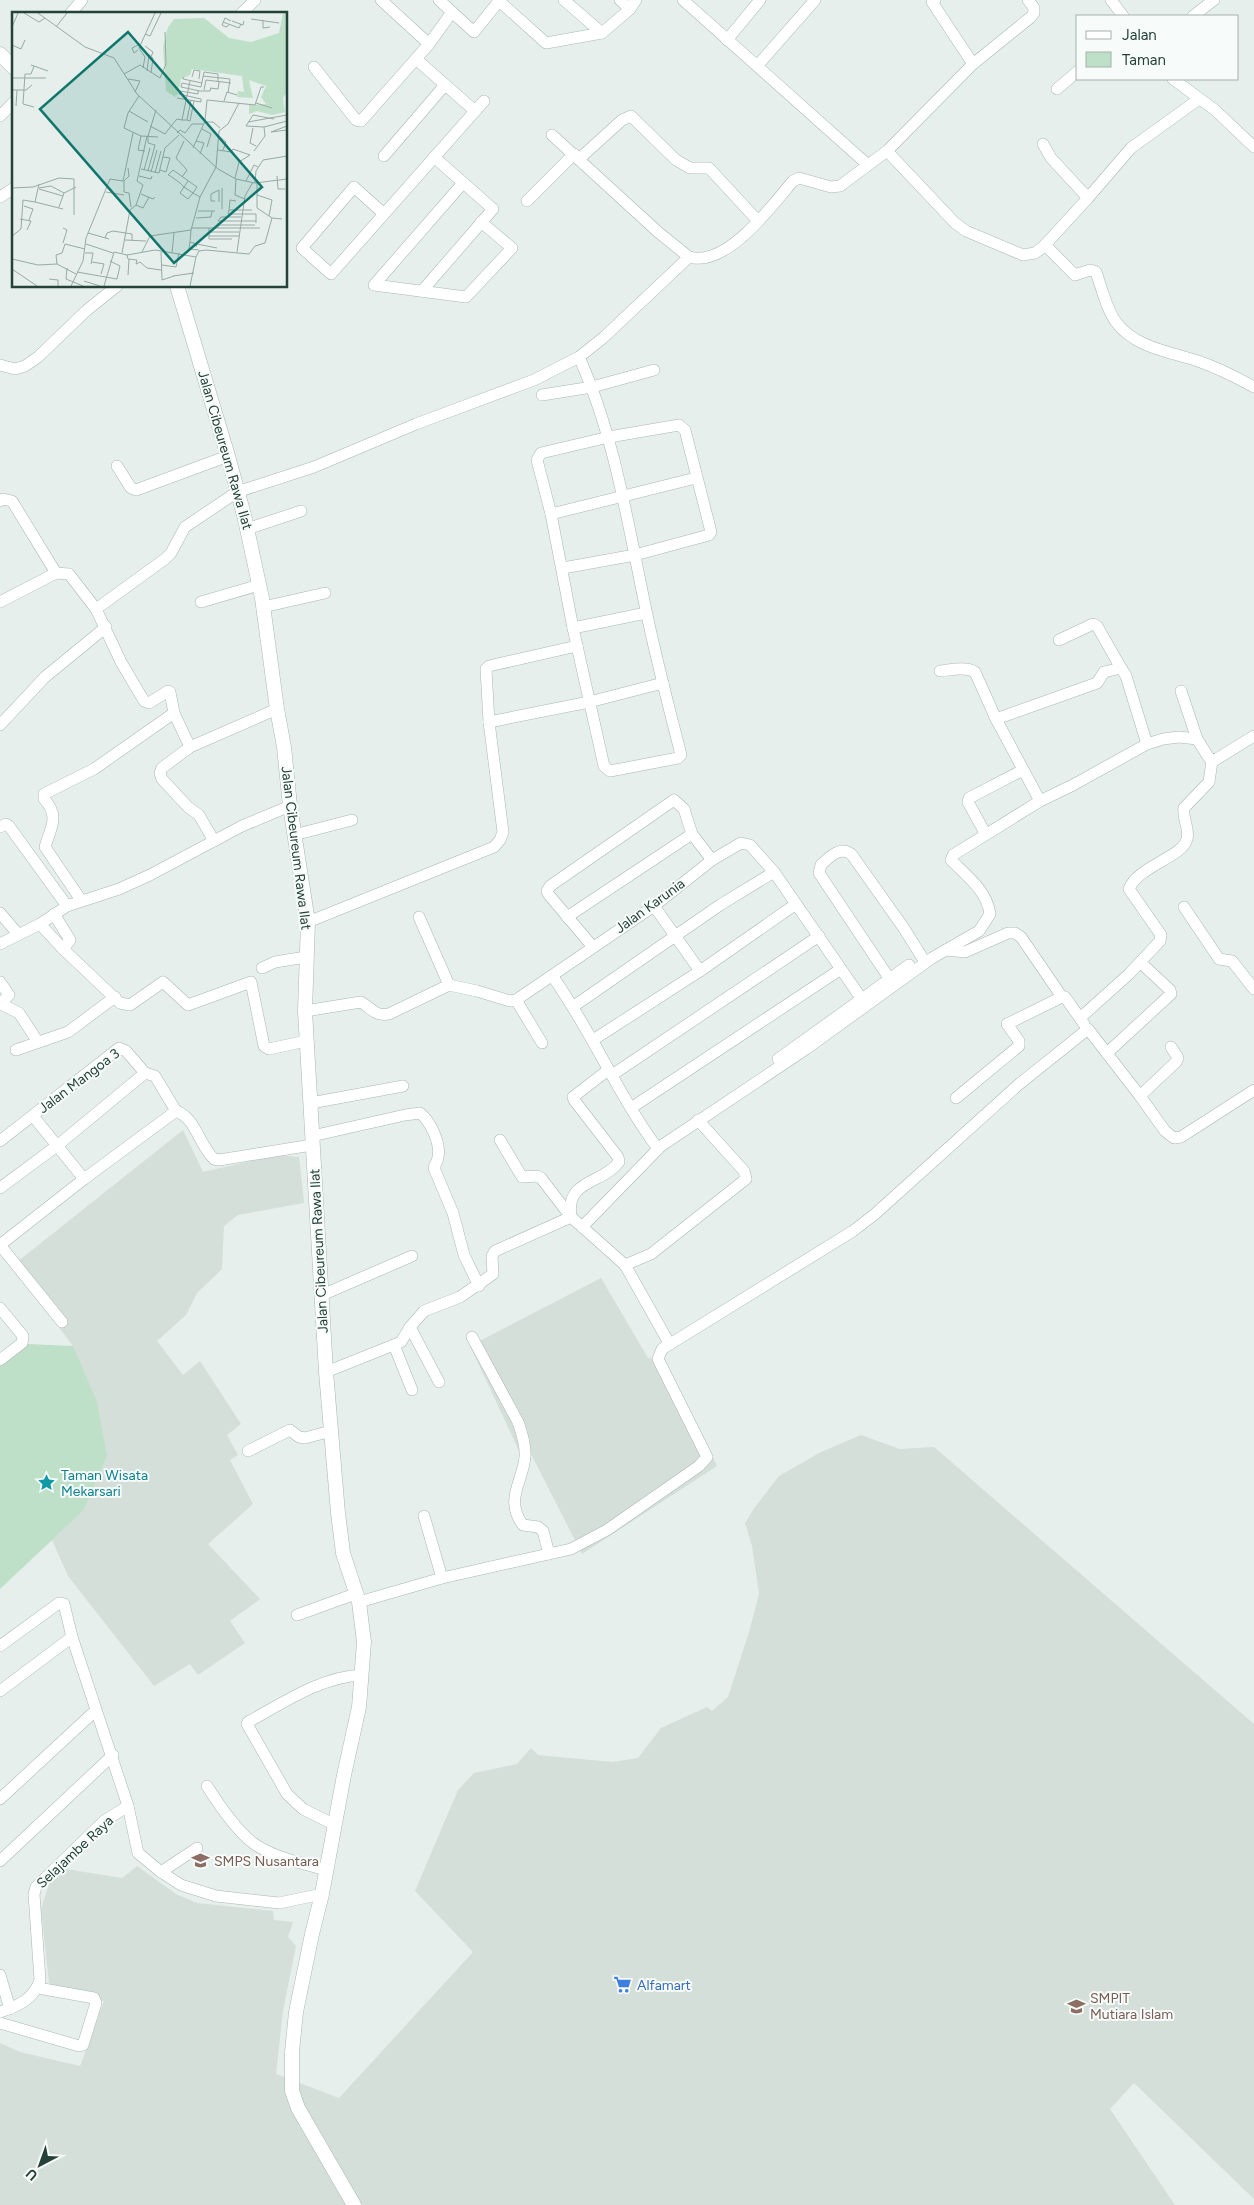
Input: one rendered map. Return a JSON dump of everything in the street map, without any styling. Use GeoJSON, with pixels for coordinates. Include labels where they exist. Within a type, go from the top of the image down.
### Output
{"type":"FeatureCollection","features":[{"type":"Feature","properties":{"kind":"street"},"geometry":{"type":"LineString","coordinates":[[72,12],[82,0]]}},
{"type":"Feature","properties":{"kind":"street"},"geometry":{"type":"LineString","coordinates":[[243,12],[255,0]]}},
{"type":"Feature","properties":{"kind":"street"},"geometry":{"type":"LineString","coordinates":[[381,0],[429,44]]}},
{"type":"Feature","properties":{"kind":"street"},"geometry":{"type":"LineString","coordinates":[[439,0],[474,32],[498,1],[546,43],[602,33],[633,4],[620,0]]}},
{"type":"Feature","properties":{"kind":"street"},"geometry":{"type":"LineString","coordinates":[[564,0],[602,33]]}},
{"type":"Feature","properties":{"kind":"street"},"geometry":{"type":"LineString","coordinates":[[682,0],[868,165]]}},
{"type":"Feature","properties":{"kind":"street"},"geometry":{"type":"LineString","coordinates":[[757,66],[815,0]]}},
{"type":"Feature","properties":{"kind":"street"},"geometry":{"type":"LineString","coordinates":[[552,136],[688,257],[698,260],[713,256],[726,249],[758,221],[793,181],[799,178],[831,188],[840,186],[887,151],[973,64],[1034,13],[1034,8],[1028,0]]}},
{"type":"Feature","properties":{"kind":"street"},"geometry":{"type":"LineString","coordinates":[[1111,0],[1122,15]]}},
{"type":"Feature","properties":{"kind":"street"},"geometry":{"type":"LineString","coordinates":[[1193,15],[1214,0]]}},
{"type":"Feature","properties":{"kind":"street"},"geometry":{"type":"LineString","coordinates":[[933,1],[973,64]]}},
{"type":"Feature","properties":{"kind":"street"},"geometry":{"type":"LineString","coordinates":[[727,40],[754,2]]}},
{"type":"Feature","properties":{"kind":"street"},"geometry":{"type":"LineString","coordinates":[[314,67],[356,120],[361,121],[416,60],[452,12]]}},
{"type":"Feature","properties":{"kind":"street"},"geometry":{"type":"LineString","coordinates":[[0,54],[12,65]]}},
{"type":"Feature","properties":{"kind":"street"},"geometry":{"type":"LineString","coordinates":[[416,60],[474,111]]}},
{"type":"Feature","properties":{"kind":"street"},"geometry":{"type":"LineString","coordinates":[[1057,88],[1076,73]]}},
{"type":"Feature","properties":{"kind":"street"},"geometry":{"type":"LineString","coordinates":[[1174,80],[1234,127],[1254,147]]}},
{"type":"Feature","properties":{"kind":"street"},"geometry":{"type":"LineString","coordinates":[[384,156],[445,85]]}},
{"type":"Feature","properties":{"kind":"street"},"geometry":{"type":"LineString","coordinates":[[887,151],[955,223],[966,231],[1023,255],[1035,254],[1088,198],[1131,148],[1200,99]]}},
{"type":"Feature","properties":{"kind":"street"},"geometry":{"type":"LineString","coordinates":[[384,214],[354,188],[302,248],[330,274],[384,214],[474,111],[484,101]]}},
{"type":"Feature","properties":{"kind":"street"},"geometry":{"type":"LineString","coordinates":[[0,116],[12,104]]}},
{"type":"Feature","properties":{"kind":"street"},"geometry":{"type":"LineString","coordinates":[[526,201],[622,120],[630,116],[676,160],[690,168],[709,168],[758,221]]}},
{"type":"Feature","properties":{"kind":"street"},"geometry":{"type":"LineString","coordinates":[[1044,144],[1051,158],[1088,198]]}},
{"type":"Feature","properties":{"kind":"street"},"geometry":{"type":"LineString","coordinates":[[422,291],[492,209],[434,157]]}},
{"type":"Feature","properties":{"kind":"street"},"geometry":{"type":"LineString","coordinates":[[463,183],[374,285],[466,297],[512,248],[481,222]]}},
{"type":"Feature","properties":{"kind":"street"},"geometry":{"type":"LineString","coordinates":[[0,197],[12,189]]}},
{"type":"Feature","properties":{"kind":"street"},"geometry":{"type":"LineString","coordinates":[[1044,245],[1075,275],[1090,270],[1096,272],[1110,313],[1127,332],[1152,348],[1209,366],[1254,387]]}},
{"type":"Feature","properties":{"kind":"street"},"geometry":{"type":"LineString","coordinates":[[96,609],[165,559],[171,553],[185,527],[237,492],[342,456],[416,424],[534,380],[579,357],[603,338],[688,257]]}},
{"type":"Feature","properties":{"kind":"street"},"geometry":{"type":"LineString","coordinates":[[1,366],[15,369],[25,366],[114,288]]}},
{"type":"Feature","properties":{"kind":"street","name":"Jalan Cibeureum Rawa Ilat"},"geometry":{"type":"LineString","coordinates":[[178,288],[228,456],[259,585],[308,922],[304,1010],[326,1372],[343,1553],[357,1598],[364,1642],[359,1708],[325,1870],[322,1894],[296,2012],[292,2052],[292,2091],[298,2108],[354,2205]]}},
{"type":"Feature","properties":{"kind":"street"},"geometry":{"type":"LineString","coordinates":[[563,568],[635,555],[709,536],[711,532],[685,430],[679,425],[609,437],[541,453],[538,456],[563,568],[573,628],[589,702],[606,770],[610,771],[678,758],[681,754],[646,613],[635,555],[609,437],[592,387],[579,357]]}},
{"type":"Feature","properties":{"kind":"street"},"geometry":{"type":"LineString","coordinates":[[542,395],[592,387],[654,370]]}},
{"type":"Feature","properties":{"kind":"street"},"geometry":{"type":"LineString","coordinates":[[117,466],[131,488],[136,490],[228,456]]}},
{"type":"Feature","properties":{"kind":"street"},"geometry":{"type":"LineString","coordinates":[[551,514],[696,478]]}},
{"type":"Feature","properties":{"kind":"street"},"geometry":{"type":"LineString","coordinates":[[0,501],[3,499],[12,500],[56,574]]}},
{"type":"Feature","properties":{"kind":"street"},"geometry":{"type":"LineString","coordinates":[[247,529],[300,512]]}},
{"type":"Feature","properties":{"kind":"street"},"geometry":{"type":"LineString","coordinates":[[0,602],[56,574],[69,574],[96,609],[128,674],[144,701],[148,703],[168,691],[171,694],[174,713],[190,747]]}},
{"type":"Feature","properties":{"kind":"street"},"geometry":{"type":"LineString","coordinates":[[201,602],[259,585]]}},
{"type":"Feature","properties":{"kind":"street"},"geometry":{"type":"LineString","coordinates":[[263,607],[325,592]]}},
{"type":"Feature","properties":{"kind":"street"},"geometry":{"type":"LineString","coordinates":[[573,628],[646,613]]}},
{"type":"Feature","properties":{"kind":"street"},"geometry":{"type":"LineString","coordinates":[[1059,640],[1093,624],[1097,626],[1126,676],[1147,744]]}},
{"type":"Feature","properties":{"kind":"street"},"geometry":{"type":"LineString","coordinates":[[0,725],[45,677],[106,628]]}},
{"type":"Feature","properties":{"kind":"street"},"geometry":{"type":"LineString","coordinates":[[308,922],[494,847],[500,840],[503,832],[485,674],[489,666],[577,646]]}},
{"type":"Feature","properties":{"kind":"street"},"geometry":{"type":"LineString","coordinates":[[996,719],[1097,683],[1104,672],[1121,668]]}},
{"type":"Feature","properties":{"kind":"street"},"geometry":{"type":"LineString","coordinates":[[940,671],[965,669],[975,672],[996,719],[1040,801]]}},
{"type":"Feature","properties":{"kind":"street"},"geometry":{"type":"LineString","coordinates":[[489,722],[589,702],[664,682]]}},
{"type":"Feature","properties":{"kind":"street"},"geometry":{"type":"LineString","coordinates":[[1080,1018],[1160,941],[1161,935],[1129,889],[1131,884],[1153,865],[1184,846],[1188,835],[1184,808],[1209,782],[1212,760],[1197,739],[1181,692]]}},
{"type":"Feature","properties":{"kind":"street"},"geometry":{"type":"LineString","coordinates":[[214,841],[199,815],[188,807],[162,779],[160,773],[162,768],[190,747],[276,709]]}},
{"type":"Feature","properties":{"kind":"street"},"geometry":{"type":"LineString","coordinates":[[81,900],[45,847],[54,816],[52,808],[44,799],[44,794],[94,769],[174,713]]}},
{"type":"Feature","properties":{"kind":"street"},"geometry":{"type":"LineString","coordinates":[[1212,760],[1221,757],[1254,736]]}},
{"type":"Feature","properties":{"kind":"street"},"geometry":{"type":"LineString","coordinates":[[582,1227],[656,1145],[889,978],[946,950],[979,931],[988,919],[989,906],[983,893],[951,860],[953,855],[1040,801],[1147,744],[1179,737],[1197,739]]}},
{"type":"Feature","properties":{"kind":"street"},"geometry":{"type":"LineString","coordinates":[[986,833],[968,802],[969,798],[1023,770]]}},
{"type":"Feature","properties":{"kind":"street"},"geometry":{"type":"LineString","coordinates":[[593,947],[549,895],[547,891],[550,886],[674,800],[684,809],[692,834],[712,860]]}},
{"type":"Feature","properties":{"kind":"street"},"geometry":{"type":"LineString","coordinates":[[0,944],[40,924],[67,906],[119,889],[242,826],[290,806]]}},
{"type":"Feature","properties":{"kind":"street"},"geometry":{"type":"LineString","coordinates":[[294,835],[352,820]]}},
{"type":"Feature","properties":{"kind":"street"},"geometry":{"type":"LineString","coordinates":[[0,827],[6,824],[9,826],[67,906]]}},
{"type":"Feature","properties":{"kind":"street"},"geometry":{"type":"LineString","coordinates":[[568,917],[692,834]]}},
{"type":"Feature","properties":{"kind":"street","name":"Jalan Karunia"},"geometry":{"type":"LineString","coordinates":[[516,1000],[654,906],[712,860],[741,843],[750,845],[774,872]]}},
{"type":"Feature","properties":{"kind":"street"},"geometry":{"type":"LineString","coordinates":[[889,978],[819,873],[821,865],[840,851],[846,851],[852,855],[903,927],[923,960]]}},
{"type":"Feature","properties":{"kind":"street"},"geometry":{"type":"LineString","coordinates":[[574,1006],[675,936],[774,872],[861,998]]}},
{"type":"Feature","properties":{"kind":"street"},"geometry":{"type":"LineString","coordinates":[[593,1040],[796,904]]}},
{"type":"Feature","properties":{"kind":"street"},"geometry":{"type":"LineString","coordinates":[[654,906],[700,970]]}},
{"type":"Feature","properties":{"kind":"street"},"geometry":{"type":"LineString","coordinates":[[1184,907],[1219,959],[1235,964],[1254,989]]}},
{"type":"Feature","properties":{"kind":"street"},"geometry":{"type":"LineString","coordinates":[[0,913],[18,934]]}},
{"type":"Feature","properties":{"kind":"street"},"geometry":{"type":"LineString","coordinates":[[54,914],[70,940],[63,949]]}},
{"type":"Feature","properties":{"kind":"street"},"geometry":{"type":"LineString","coordinates":[[420,917],[449,985]]}},
{"type":"Feature","properties":{"kind":"street"},"geometry":{"type":"LineString","coordinates":[[40,924],[63,949],[120,1002],[130,1004],[163,982],[188,1005],[251,982],[264,1046],[269,1049],[306,1041]]}},
{"type":"Feature","properties":{"kind":"street"},"geometry":{"type":"LineString","coordinates":[[946,950],[965,952],[1008,933],[1015,933],[1020,937],[1062,997],[1064,997],[1140,1096],[1165,1132],[1174,1138],[1181,1137],[1254,1090]]}},
{"type":"Feature","properties":{"kind":"street"},"geometry":{"type":"LineString","coordinates":[[571,1217],[571,1200],[581,1187],[619,1162],[618,1157],[574,1100],[573,1096],[819,936]]}},
{"type":"Feature","properties":{"kind":"street"},"geometry":{"type":"LineString","coordinates":[[262,968],[275,962],[306,957]]}},
{"type":"Feature","properties":{"kind":"street"},"geometry":{"type":"LineString","coordinates":[[656,1145],[698,1120],[806,1049],[923,960]]}},
{"type":"Feature","properties":{"kind":"street"},"geometry":{"type":"LineString","coordinates":[[1107,1053],[1171,994],[1170,990],[1140,962]]}},
{"type":"Feature","properties":{"kind":"street"},"geometry":{"type":"LineString","coordinates":[[632,1108],[841,969]]}},
{"type":"Feature","properties":{"kind":"street"},"geometry":{"type":"LineString","coordinates":[[553,976],[574,1006],[610,1073],[656,1145]]}},
{"type":"Feature","properties":{"kind":"street"},"geometry":{"type":"LineString","coordinates":[[0,982],[9,995],[3,1001],[4,1005],[20,1013],[38,1042]]}},
{"type":"Feature","properties":{"kind":"street"},"geometry":{"type":"LineString","coordinates":[[304,1010],[361,1002],[376,1014],[383,1015],[449,985],[510,1001],[516,1000],[542,1043]]}},
{"type":"Feature","properties":{"kind":"street"},"geometry":{"type":"LineString","coordinates":[[16,1050],[68,1032],[115,997]]}},
{"type":"Feature","properties":{"kind":"street"},"geometry":{"type":"LineString","coordinates":[[956,1098],[1019,1046],[1019,1041],[1007,1024],[1062,997]]}},
{"type":"Feature","properties":{"kind":"street"},"geometry":{"type":"LineString","coordinates":[[296,1615],[357,1598],[571,1549],[592,1538],[706,1460],[708,1456],[658,1358],[660,1350],[668,1343],[853,1231],[875,1214],[1018,1085],[1088,1029]]}},
{"type":"Feature","properties":{"kind":"street"},"geometry":{"type":"LineString","coordinates":[[1140,1096],[1176,1062],[1178,1058],[1171,1047]]}},
{"type":"Feature","properties":{"kind":"street","name":"Jalan Mangoa 3"},"geometry":{"type":"LineString","coordinates":[[33,1116],[120,1048],[126,1051],[145,1073]]}},
{"type":"Feature","properties":{"kind":"street"},"geometry":{"type":"LineString","coordinates":[[0,1188],[58,1144],[145,1073],[155,1076],[176,1110],[184,1114],[189,1120],[209,1155],[219,1160],[312,1141],[405,1115],[420,1113],[431,1127],[436,1141],[439,1156],[434,1168],[453,1213],[464,1255],[479,1286]]}},
{"type":"Feature","properties":{"kind":"street"},"geometry":{"type":"LineString","coordinates":[[311,1103],[403,1086]]}},
{"type":"Feature","properties":{"kind":"street"},"geometry":{"type":"LineString","coordinates":[[62,1322],[0,1245],[84,1178],[176,1110]]}},
{"type":"Feature","properties":{"kind":"street"},"geometry":{"type":"LineString","coordinates":[[0,1141],[33,1116],[58,1144],[84,1178]]}},
{"type":"Feature","properties":{"kind":"street"},"geometry":{"type":"LineString","coordinates":[[624,1265],[651,1254],[746,1179],[744,1171],[698,1120]]}},
{"type":"Feature","properties":{"kind":"street"},"geometry":{"type":"LineString","coordinates":[[500,1140],[522,1177],[537,1176],[541,1178],[571,1217],[624,1265],[668,1343]]}},
{"type":"Feature","properties":{"kind":"street"},"geometry":{"type":"LineString","coordinates":[[326,1372],[403,1340],[410,1327],[424,1311],[452,1301],[479,1286],[494,1273],[492,1259],[495,1251],[571,1217]]}},
{"type":"Feature","properties":{"kind":"street"},"geometry":{"type":"LineString","coordinates":[[322,1295],[412,1256]]}},
{"type":"Feature","properties":{"kind":"street"},"geometry":{"type":"LineString","coordinates":[[0,1308],[22,1336],[23,1340],[3,1358]]}},
{"type":"Feature","properties":{"kind":"street"},"geometry":{"type":"LineString","coordinates":[[410,1327],[439,1382]]}},
{"type":"Feature","properties":{"kind":"street"},"geometry":{"type":"LineString","coordinates":[[472,1337],[514,1415],[522,1434],[525,1456],[514,1494],[519,1520],[523,1525],[538,1527],[543,1531],[549,1554]]}},
{"type":"Feature","properties":{"kind":"street"},"geometry":{"type":"LineString","coordinates":[[394,1345],[412,1390]]}},
{"type":"Feature","properties":{"kind":"street"},"geometry":{"type":"LineString","coordinates":[[248,1451],[290,1430],[299,1437],[304,1438],[331,1431]]}},
{"type":"Feature","properties":{"kind":"street"},"geometry":{"type":"LineString","coordinates":[[424,1516],[442,1578]]}},
{"type":"Feature","properties":{"kind":"street"},"geometry":{"type":"LineString","coordinates":[[0,1646],[60,1603],[65,1606],[72,1637],[95,1711],[113,1755],[128,1806],[137,1852],[161,1872],[187,1887],[216,1896],[279,1902],[322,1894]]}},
{"type":"Feature","properties":{"kind":"street"},"geometry":{"type":"LineString","coordinates":[[0,1691],[72,1637]]}},
{"type":"Feature","properties":{"kind":"street"},"geometry":{"type":"LineString","coordinates":[[335,1825],[303,1808],[287,1794],[247,1724],[318,1685],[339,1677],[362,1675]]}},
{"type":"Feature","properties":{"kind":"street"},"geometry":{"type":"LineString","coordinates":[[0,1799],[95,1711]]}},
{"type":"Feature","properties":{"kind":"street"},"geometry":{"type":"LineString","coordinates":[[0,1861],[113,1755]]}},
{"type":"Feature","properties":{"kind":"street"},"geometry":{"type":"LineString","coordinates":[[207,1786],[218,1804],[254,1844],[290,1860],[325,1870]]}},
{"type":"Feature","properties":{"kind":"street","name":"Selajambe Raya"},"geometry":{"type":"LineString","coordinates":[[38,1988],[40,1980],[34,1894],[36,1887],[104,1821],[128,1806]]}},
{"type":"Feature","properties":{"kind":"street"},"geometry":{"type":"LineString","coordinates":[[161,1872],[196,1848]]}},
{"type":"Feature","properties":{"kind":"street"},"geometry":{"type":"LineString","coordinates":[[0,1975],[5,2010],[21,2005],[38,1988],[95,1999],[96,2003],[84,2044],[79,2046],[0,2024]]}},
{"type":"Feature","properties":{"kind":"shaded area"},"geometry":{"type":"Polygon","coordinates":[[[183,1130],[203,1172],[276,1155],[299,1157],[304,1203],[238,1215],[224,1226],[222,1269],[197,1293],[186,1315],[157,1341],[183,1375],[200,1361],[241,1424],[227,1435],[238,1455],[230,1460],[253,1504],[208,1544],[260,1599],[230,1621],[245,1643],[198,1675],[190,1664],[154,1686],[68,1576],[52,1540],[83,1511],[73,1346],[12,1266],[183,1130]]]}},
{"type":"Feature","properties":{"kind":"shaded area"},"geometry":{"type":"Polygon","coordinates":[[[601,1278],[648,1358],[661,1359],[717,1466],[582,1554],[529,1450],[520,1453],[470,1346],[601,1278]]]}},
{"type":"Feature","properties":{"kind":"shaded area"},"geometry":{"type":"Polygon","coordinates":[[[861,1435],[900,1449],[934,1447],[1254,1724],[1254,2199],[1134,2083],[1110,2109],[1175,2205],[0,2205],[0,2043],[20,2052],[80,2066],[104,2001],[57,1997],[49,1982],[41,1909],[49,1884],[66,1869],[122,1878],[137,1866],[176,1894],[197,1903],[273,1911],[274,1920],[293,1922],[288,1937],[296,1946],[283,2011],[276,2074],[339,2098],[473,1952],[415,1891],[458,1790],[474,1773],[517,1764],[531,1748],[538,1755],[612,1762],[638,1758],[661,1728],[707,1707],[712,1711],[728,1697],[759,1594],[752,1546],[745,1523],[779,1476],[821,1452],[861,1435]]]}},
{"type":"Feature","properties":{"kind":"green space","name":"Taman Wisata Mekarsari"},"geometry":{"type":"Polygon","coordinates":[[[27,1344],[73,1346],[97,1402],[107,1456],[83,1511],[0,1589],[0,1365],[27,1344]]]}},
{"type":"Feature","properties":{"kind":"place","name":"Taman Wisata Mekarsari"},"geometry":{"type":"Point","coordinates":[47,1483]}},
{"type":"Feature","properties":{"kind":"place","name":"SMPS Nusantara"},"geometry":{"type":"Point","coordinates":[200,1861]}},
{"type":"Feature","properties":{"kind":"place","name":"Alfamart"},"geometry":{"type":"Point","coordinates":[623,1985]}},
{"type":"Feature","properties":{"kind":"place","name":"SMPIT Mutiara Islam"},"geometry":{"type":"Point","coordinates":[1076,2006]}}]}
